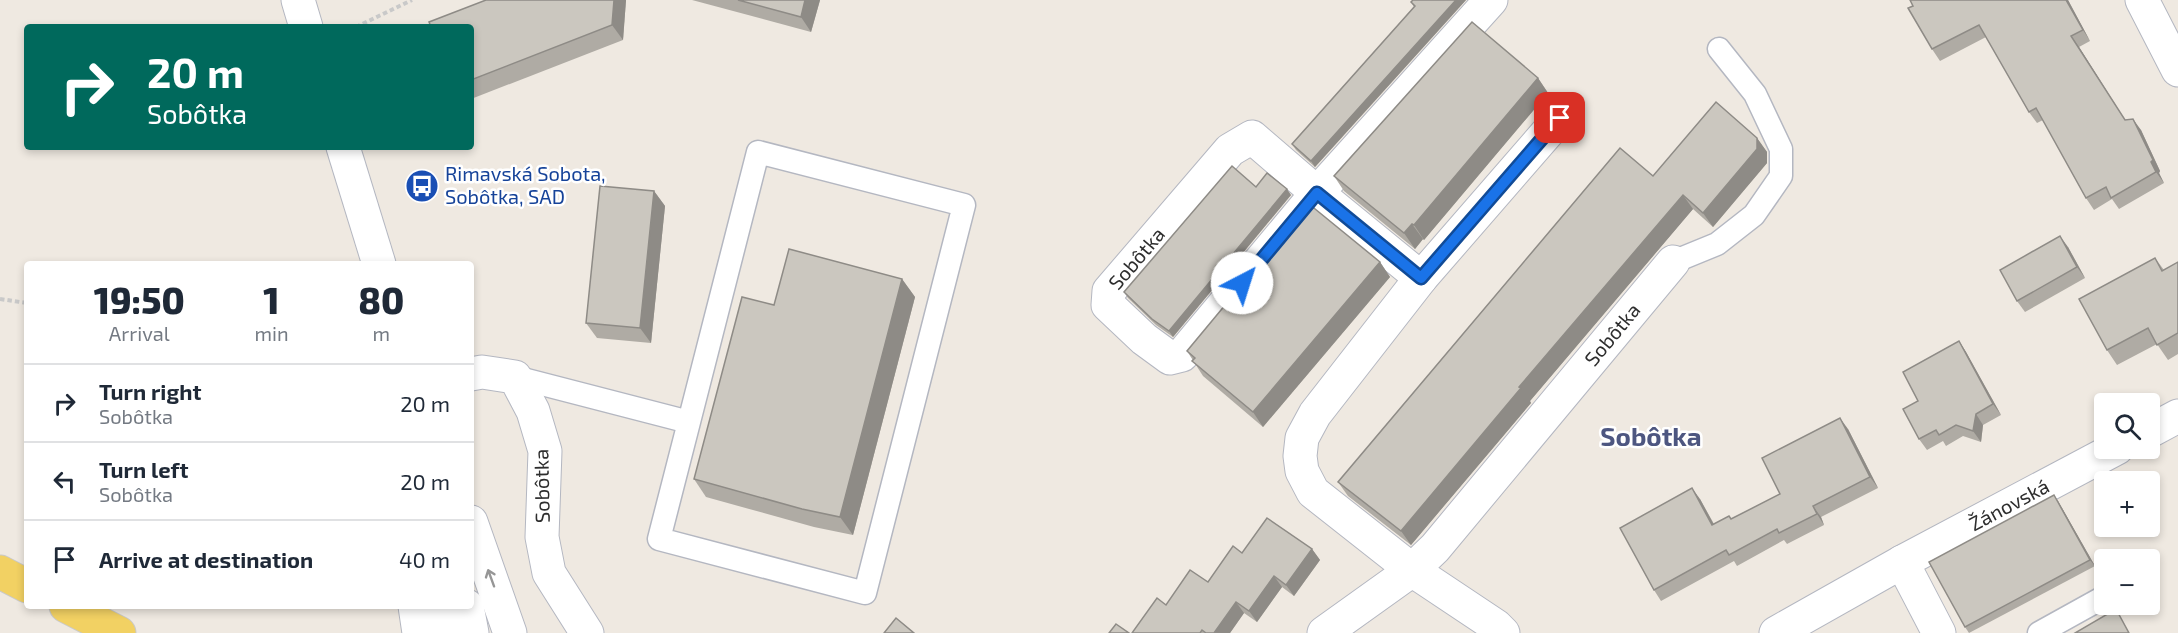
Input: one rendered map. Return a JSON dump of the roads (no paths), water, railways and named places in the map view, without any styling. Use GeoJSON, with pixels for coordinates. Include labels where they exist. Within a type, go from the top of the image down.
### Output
{"type":"FeatureCollection","features":[{"type":"Feature","properties":{"kind":"main road"},"geometry":{"type":"LineString","coordinates":[[0,572],[24,584]]}},
{"type":"Feature","properties":{"kind":"main road"},"geometry":{"type":"LineString","coordinates":[[72,609],[119,633]]}},
{"type":"Feature","properties":{"kind":"street"},"geometry":{"type":"LineString","coordinates":[[298,0],[305,24]]}},
{"type":"Feature","properties":{"kind":"street","name":"Sobôtka"},"geometry":{"type":"LineString","coordinates":[[1421,278],[1317,193],[1252,137],[1230,150],[1108,291],[1108,305],[1144,339],[1170,358],[1182,355],[1317,193],[1491,0]]}},
{"type":"Feature","properties":{"kind":"street"},"geometry":{"type":"LineString","coordinates":[[2142,0],[2178,70]]}},
{"type":"Feature","properties":{"kind":"street"},"geometry":{"type":"LineString","coordinates":[[1503,633],[1412,570],[1313,492],[1302,471],[1300,456],[1302,438],[1315,414],[1421,278],[1560,118]]}},
{"type":"Feature","properties":{"kind":"street"},"geometry":{"type":"LineString","coordinates":[[344,150],[378,261]]}},
{"type":"Feature","properties":{"kind":"street","name":"Sobôtka"},"geometry":{"type":"LineString","coordinates":[[1324,633],[1412,570],[1435,548],[1672,262]]}},
{"type":"Feature","properties":{"kind":"street"},"geometry":{"type":"LineString","coordinates":[[474,373],[482,372],[515,377]]}},
{"type":"Feature","properties":{"kind":"street","name":"Sobôtka"},"geometry":{"type":"LineString","coordinates":[[515,377],[533,411],[544,451],[542,537],[549,573],[587,633]]}},
{"type":"Feature","properties":{"kind":"street"},"geometry":{"type":"LineString","coordinates":[[2160,426],[2178,416]]}},
{"type":"Feature","properties":{"kind":"street","name":"Žánovská"},"geometry":{"type":"LineString","coordinates":[[1902,562],[2096,459]]}},
{"type":"Feature","properties":{"kind":"street"},"geometry":{"type":"LineString","coordinates":[[474,531],[510,633]]}},
{"type":"Feature","properties":{"kind":"street"},"geometry":{"type":"LineString","coordinates":[[1776,633],[1902,562],[1939,633]]}},
{"type":"Feature","properties":{"kind":"street"},"geometry":{"type":"LineString","coordinates":[[415,609],[419,633]]}},
{"type":"Feature","properties":{"kind":"street"},"geometry":{"type":"LineString","coordinates":[[441,609],[445,633]]}},
{"type":"Feature","properties":{"kind":"street"},"geometry":{"type":"LineString","coordinates":[[468,609],[472,633]]}},
{"type":"Feature","properties":{"kind":"lane"},"geometry":{"type":"LineString","coordinates":[[1672,262],[1717,244],[1754,215],[1780,176],[1781,149],[1755,94],[1719,49]]}},
{"type":"Feature","properties":{"kind":"lane"},"geometry":{"type":"LineString","coordinates":[[758,152],[964,205],[865,593],[659,539],[689,422],[758,152]]}},
{"type":"Feature","properties":{"kind":"lane"},"geometry":{"type":"LineString","coordinates":[[515,377],[689,422]]}},
{"type":"Feature","properties":{"kind":"lane"},"geometry":{"type":"LineString","coordinates":[[2039,633],[2094,603]]}},
{"type":"Feature","properties":{"kind":"place","name":"Rimavská Sobota, Sobôtka, SAD"},"geometry":{"type":"Point","coordinates":[422,186]}},
{"type":"Feature","properties":{"kind":"district","name":"Sobôtka"},"geometry":{"type":"Point","coordinates":[1651,437]}}]}
